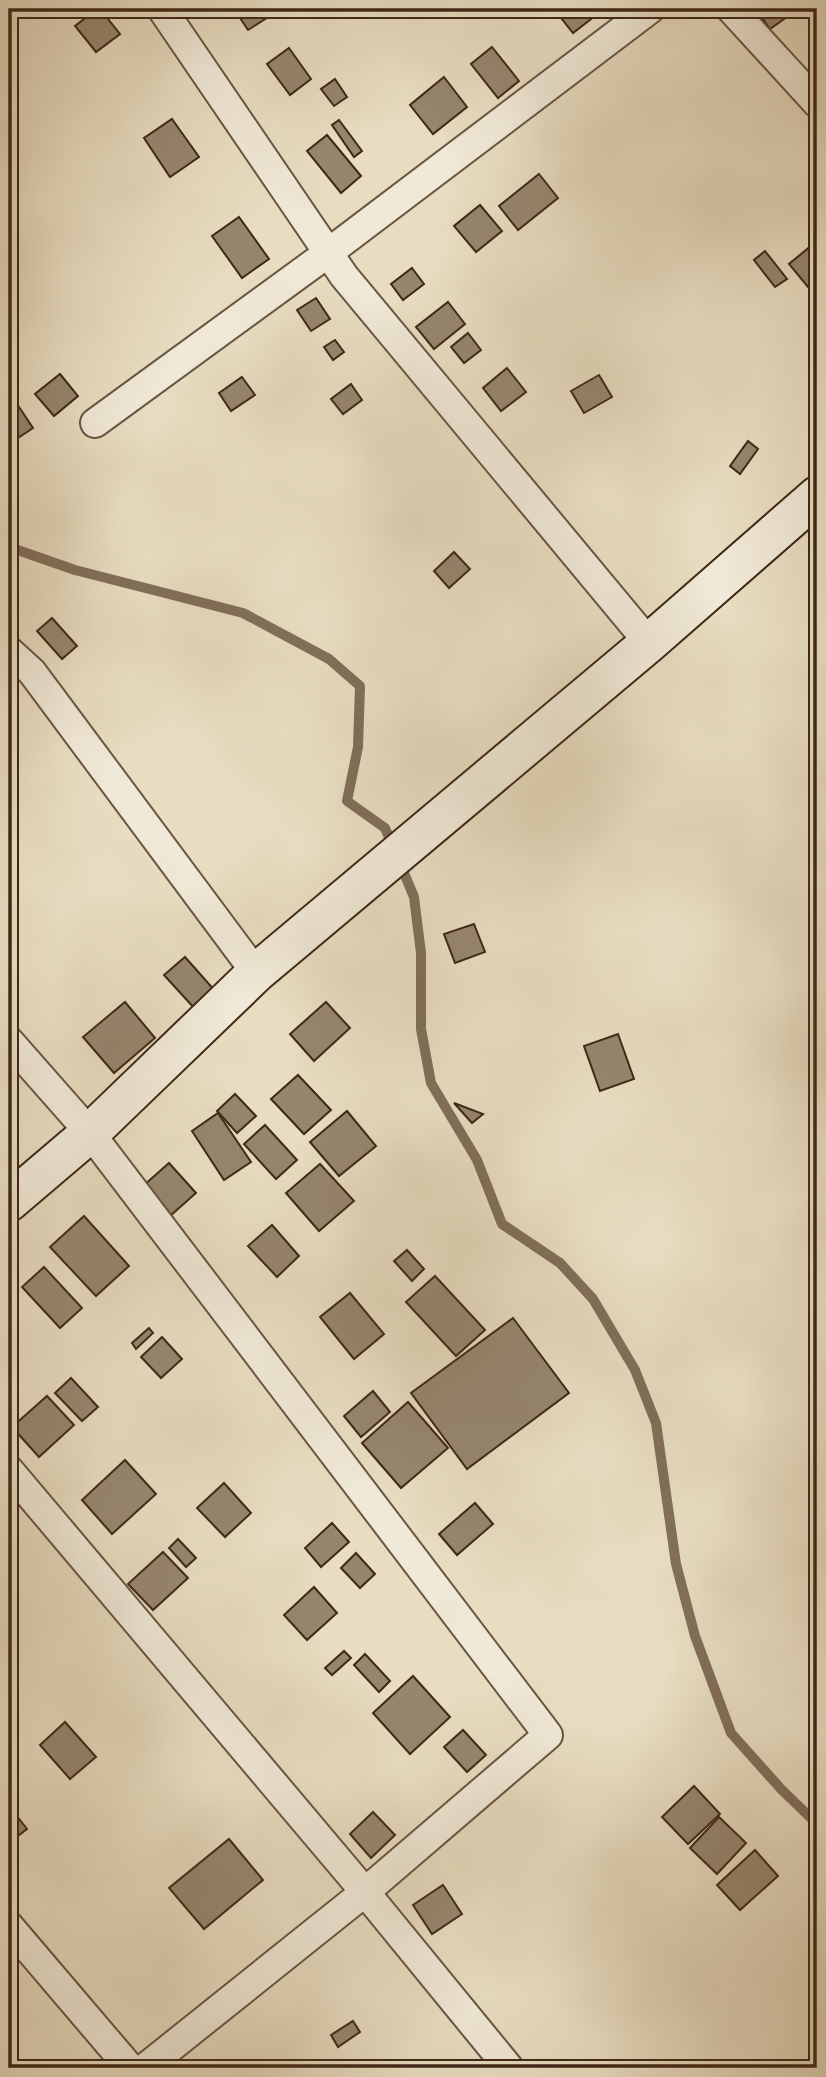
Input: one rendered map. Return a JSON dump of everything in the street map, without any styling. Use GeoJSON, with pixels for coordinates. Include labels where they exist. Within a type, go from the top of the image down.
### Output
{"type":"FeatureCollection","features":[{"type":"Feature","properties":{"kind":"street"},"geometry":{"type":"LineString","coordinates":[[162,9],[344,276],[649,643]]}},
{"type":"Feature","properties":{"kind":"street"},"geometry":{"type":"LineString","coordinates":[[95,424],[328,253],[650,9]]}},
{"type":"Feature","properties":{"kind":"street"},"geometry":{"type":"LineString","coordinates":[[731,9],[817,103]]}},
{"type":"Feature","properties":{"kind":"street"},"geometry":{"type":"LineString","coordinates":[[9,1202],[90,1133],[256,973],[649,643],[817,496]]}},
{"type":"Feature","properties":{"kind":"street"},"geometry":{"type":"LineString","coordinates":[[9,651],[32,672],[256,973]]}},
{"type":"Feature","properties":{"kind":"street"},"geometry":{"type":"LineString","coordinates":[[9,1041],[90,1133],[548,1735],[365,1892],[145,2068]]}},
{"type":"Feature","properties":{"kind":"street"},"geometry":{"type":"LineString","coordinates":[[9,1470],[365,1892],[509,2068]]}},
{"type":"Feature","properties":{"kind":"street"},"geometry":{"type":"LineString","coordinates":[[9,1926],[130,2068]]}},
{"type":"Feature","properties":{"kind":"building"},"geometry":{"type":"Polygon","coordinates":[[[100,9],[120,34],[96,52],[75,26],[100,9]]]}},
{"type":"Feature","properties":{"kind":"building"},"geometry":{"type":"Polygon","coordinates":[[[234,9],[265,9],[270,16],[248,30],[234,9]]]}},
{"type":"Feature","properties":{"kind":"building"},"geometry":{"type":"Polygon","coordinates":[[[554,9],[604,9],[573,33],[554,9]]]}},
{"type":"Feature","properties":{"kind":"building"},"geometry":{"type":"Polygon","coordinates":[[[756,9],[798,9],[770,29],[756,9]]]}},
{"type":"Feature","properties":{"kind":"building"},"geometry":{"type":"Polygon","coordinates":[[[492,47],[519,81],[498,98],[471,64],[492,47]]]}},
{"type":"Feature","properties":{"kind":"building"},"geometry":{"type":"Polygon","coordinates":[[[289,48],[311,79],[290,95],[267,64],[289,48]]]}},
{"type":"Feature","properties":{"kind":"building"},"geometry":{"type":"Polygon","coordinates":[[[444,77],[467,107],[433,134],[410,105],[444,77]]]}},
{"type":"Feature","properties":{"kind":"building"},"geometry":{"type":"Polygon","coordinates":[[[335,79],[347,97],[334,106],[321,89],[335,79]]]}},
{"type":"Feature","properties":{"kind":"building"},"geometry":{"type":"Polygon","coordinates":[[[172,119],[199,157],[170,177],[144,138],[172,119]]]}},
{"type":"Feature","properties":{"kind":"building"},"geometry":{"type":"Polygon","coordinates":[[[339,120],[362,151],[354,157],[332,125],[339,120]]]}},
{"type":"Feature","properties":{"kind":"building"},"geometry":{"type":"Polygon","coordinates":[[[327,135],[361,176],[341,193],[307,151],[327,135]]]}},
{"type":"Feature","properties":{"kind":"building"},"geometry":{"type":"Polygon","coordinates":[[[539,174],[558,198],[518,230],[499,206],[539,174]]]}},
{"type":"Feature","properties":{"kind":"building"},"geometry":{"type":"Polygon","coordinates":[[[480,205],[502,231],[476,252],[454,226],[480,205]]]}},
{"type":"Feature","properties":{"kind":"building"},"geometry":{"type":"Polygon","coordinates":[[[239,217],[269,259],[242,278],[212,236],[239,217]]]}},
{"type":"Feature","properties":{"kind":"building"},"geometry":{"type":"Polygon","coordinates":[[[812,245],[817,252],[817,298],[789,264],[812,245]]]}},
{"type":"Feature","properties":{"kind":"building"},"geometry":{"type":"Polygon","coordinates":[[[765,251],[787,279],[775,287],[754,260],[765,251]]]}},
{"type":"Feature","properties":{"kind":"building"},"geometry":{"type":"Polygon","coordinates":[[[412,268],[424,284],[403,300],[391,284],[412,268]]]}},
{"type":"Feature","properties":{"kind":"building"},"geometry":{"type":"Polygon","coordinates":[[[316,298],[330,319],[311,331],[297,310],[316,298]]]}},
{"type":"Feature","properties":{"kind":"building"},"geometry":{"type":"Polygon","coordinates":[[[448,302],[465,324],[434,349],[416,327],[448,302]]]}},
{"type":"Feature","properties":{"kind":"building"},"geometry":{"type":"Polygon","coordinates":[[[468,333],[481,350],[464,363],[451,347],[468,333]]]}},
{"type":"Feature","properties":{"kind":"building"},"geometry":{"type":"Polygon","coordinates":[[[335,340],[344,352],[333,360],[324,347],[335,340]]]}},
{"type":"Feature","properties":{"kind":"building"},"geometry":{"type":"Polygon","coordinates":[[[507,368],[526,392],[501,411],[483,388],[507,368]]]}},
{"type":"Feature","properties":{"kind":"building"},"geometry":{"type":"Polygon","coordinates":[[[60,374],[78,396],[54,416],[35,394],[60,374]]]}},
{"type":"Feature","properties":{"kind":"building"},"geometry":{"type":"Polygon","coordinates":[[[599,375],[612,397],[584,413],[571,391],[599,375]]]}},
{"type":"Feature","properties":{"kind":"building"},"geometry":{"type":"Polygon","coordinates":[[[242,377],[255,395],[231,411],[219,393],[242,377]]]}},
{"type":"Feature","properties":{"kind":"building"},"geometry":{"type":"Polygon","coordinates":[[[351,384],[362,400],[343,414],[331,399],[351,384]]]}},
{"type":"Feature","properties":{"kind":"building"},"geometry":{"type":"Polygon","coordinates":[[[17,404],[33,428],[9,444],[9,409],[17,404]]]}},
{"type":"Feature","properties":{"kind":"building"},"geometry":{"type":"Polygon","coordinates":[[[748,441],[758,449],[740,474],[730,466],[748,441]]]}},
{"type":"Feature","properties":{"kind":"building"},"geometry":{"type":"Polygon","coordinates":[[[454,552],[470,569],[449,588],[434,571],[454,552]]]}},
{"type":"Feature","properties":{"kind":"building"},"geometry":{"type":"Polygon","coordinates":[[[52,618],[77,646],[62,659],[37,631],[52,618]]]}},
{"type":"Feature","properties":{"kind":"building"},"geometry":{"type":"Polygon","coordinates":[[[474,924],[485,952],[455,963],[444,934],[474,924]]]}},
{"type":"Feature","properties":{"kind":"building"},"geometry":{"type":"Polygon","coordinates":[[[185,957],[216,992],[196,1010],[164,975],[185,957]]]}},
{"type":"Feature","properties":{"kind":"building"},"geometry":{"type":"Polygon","coordinates":[[[125,1002],[155,1038],[114,1073],[83,1037],[125,1002]]]}},
{"type":"Feature","properties":{"kind":"building"},"geometry":{"type":"Polygon","coordinates":[[[326,1002],[350,1028],[314,1061],[290,1034],[326,1002]]]}},
{"type":"Feature","properties":{"kind":"building"},"geometry":{"type":"Polygon","coordinates":[[[618,1034],[634,1079],[600,1091],[584,1046],[618,1034]]]}},
{"type":"Feature","properties":{"kind":"building"},"geometry":{"type":"Polygon","coordinates":[[[298,1075],[331,1110],[304,1134],[271,1099],[298,1075]]]}},
{"type":"Feature","properties":{"kind":"building"},"geometry":{"type":"Polygon","coordinates":[[[235,1094],[256,1116],[237,1133],[217,1111],[235,1094]]]}},
{"type":"Feature","properties":{"kind":"building"},"geometry":{"type":"Polygon","coordinates":[[[454,1103],[483,1114],[472,1123],[454,1103]]]}},
{"type":"Feature","properties":{"kind":"building"},"geometry":{"type":"Polygon","coordinates":[[[347,1111],[376,1146],[339,1176],[310,1142],[347,1111]]]}},
{"type":"Feature","properties":{"kind":"building"},"geometry":{"type":"Polygon","coordinates":[[[218,1113],[251,1162],[224,1180],[192,1131],[218,1113]]]}},
{"type":"Feature","properties":{"kind":"building"},"geometry":{"type":"Polygon","coordinates":[[[265,1125],[297,1160],[276,1179],[244,1144],[265,1125]]]}},
{"type":"Feature","properties":{"kind":"building"},"geometry":{"type":"Polygon","coordinates":[[[169,1163],[196,1193],[170,1216],[143,1186],[169,1163]]]}},
{"type":"Feature","properties":{"kind":"building"},"geometry":{"type":"Polygon","coordinates":[[[320,1164],[354,1201],[319,1231],[286,1193],[320,1164]]]}},
{"type":"Feature","properties":{"kind":"building"},"geometry":{"type":"Polygon","coordinates":[[[84,1216],[129,1266],[96,1296],[50,1247],[84,1216]]]}},
{"type":"Feature","properties":{"kind":"building"},"geometry":{"type":"Polygon","coordinates":[[[272,1225],[299,1256],[277,1277],[248,1246],[272,1225]]]}},
{"type":"Feature","properties":{"kind":"building"},"geometry":{"type":"Polygon","coordinates":[[[407,1250],[424,1269],[412,1281],[394,1261],[407,1250]]]}},
{"type":"Feature","properties":{"kind":"building"},"geometry":{"type":"Polygon","coordinates":[[[44,1267],[82,1308],[60,1328],[22,1287],[44,1267]]]}},
{"type":"Feature","properties":{"kind":"building"},"geometry":{"type":"Polygon","coordinates":[[[435,1276],[485,1330],[456,1356],[406,1302],[435,1276]]]}},
{"type":"Feature","properties":{"kind":"building"},"geometry":{"type":"Polygon","coordinates":[[[350,1293],[384,1334],[354,1359],[320,1317],[350,1293]]]}},
{"type":"Feature","properties":{"kind":"building"},"geometry":{"type":"Polygon","coordinates":[[[513,1318],[569,1393],[467,1469],[411,1393],[513,1318]]]}},
{"type":"Feature","properties":{"kind":"building"},"geometry":{"type":"Polygon","coordinates":[[[149,1328],[153,1333],[136,1349],[132,1343],[149,1328]]]}},
{"type":"Feature","properties":{"kind":"building"},"geometry":{"type":"Polygon","coordinates":[[[162,1337],[182,1359],[161,1378],[141,1357],[162,1337]]]}},
{"type":"Feature","properties":{"kind":"building"},"geometry":{"type":"Polygon","coordinates":[[[71,1378],[98,1407],[82,1421],[55,1393],[71,1378]]]}},
{"type":"Feature","properties":{"kind":"building"},"geometry":{"type":"Polygon","coordinates":[[[373,1391],[390,1412],[361,1437],[344,1416],[373,1391]]]}},
{"type":"Feature","properties":{"kind":"building"},"geometry":{"type":"Polygon","coordinates":[[[47,1396],[74,1425],[39,1457],[12,1427],[47,1396]]]}},
{"type":"Feature","properties":{"kind":"building"},"geometry":{"type":"Polygon","coordinates":[[[408,1402],[448,1448],[401,1488],[362,1443],[408,1402]]]}},
{"type":"Feature","properties":{"kind":"building"},"geometry":{"type":"Polygon","coordinates":[[[125,1460],[156,1494],[112,1534],[82,1500],[125,1460]]]}},
{"type":"Feature","properties":{"kind":"building"},"geometry":{"type":"Polygon","coordinates":[[[224,1483],[251,1513],[225,1537],[197,1508],[224,1483]]]}},
{"type":"Feature","properties":{"kind":"building"},"geometry":{"type":"Polygon","coordinates":[[[475,1503],[493,1524],[457,1555],[439,1534],[475,1503]]]}},
{"type":"Feature","properties":{"kind":"building"},"geometry":{"type":"Polygon","coordinates":[[[332,1523],[349,1542],[321,1567],[305,1548],[332,1523]]]}},
{"type":"Feature","properties":{"kind":"building"},"geometry":{"type":"Polygon","coordinates":[[[178,1539],[196,1558],[186,1567],[169,1548],[178,1539]]]}},
{"type":"Feature","properties":{"kind":"building"},"geometry":{"type":"Polygon","coordinates":[[[163,1552],[188,1578],[153,1610],[128,1584],[163,1552]]]}},
{"type":"Feature","properties":{"kind":"building"},"geometry":{"type":"Polygon","coordinates":[[[356,1553],[375,1574],[360,1588],[341,1568],[356,1553]]]}},
{"type":"Feature","properties":{"kind":"building"},"geometry":{"type":"Polygon","coordinates":[[[314,1587],[337,1613],[307,1640],[284,1615],[314,1587]]]}},
{"type":"Feature","properties":{"kind":"building"},"geometry":{"type":"Polygon","coordinates":[[[344,1651],[351,1658],[332,1675],[325,1668],[344,1651]]]}},
{"type":"Feature","properties":{"kind":"building"},"geometry":{"type":"Polygon","coordinates":[[[365,1654],[390,1681],[379,1692],[354,1665],[365,1654]]]}},
{"type":"Feature","properties":{"kind":"building"},"geometry":{"type":"Polygon","coordinates":[[[413,1676],[450,1717],[410,1754],[373,1713],[413,1676]]]}},
{"type":"Feature","properties":{"kind":"building"},"geometry":{"type":"Polygon","coordinates":[[[65,1722],[96,1757],[70,1779],[40,1745],[65,1722]]]}},
{"type":"Feature","properties":{"kind":"building"},"geometry":{"type":"Polygon","coordinates":[[[463,1730],[486,1755],[467,1772],[444,1747],[463,1730]]]}},
{"type":"Feature","properties":{"kind":"building"},"geometry":{"type":"Polygon","coordinates":[[[694,1786],[720,1814],[688,1844],[662,1817],[694,1786]]]}},
{"type":"Feature","properties":{"kind":"building"},"geometry":{"type":"Polygon","coordinates":[[[9,1806],[27,1829],[10,1842],[9,1841],[9,1806]]]}},
{"type":"Feature","properties":{"kind":"building"},"geometry":{"type":"Polygon","coordinates":[[[373,1812],[395,1835],[371,1858],[350,1834],[373,1812]]]}},
{"type":"Feature","properties":{"kind":"building"},"geometry":{"type":"Polygon","coordinates":[[[719,1817],[746,1843],[717,1874],[690,1848],[719,1817]]]}},
{"type":"Feature","properties":{"kind":"building"},"geometry":{"type":"Polygon","coordinates":[[[229,1839],[263,1880],[204,1929],[169,1888],[229,1839]]]}},
{"type":"Feature","properties":{"kind":"building"},"geometry":{"type":"Polygon","coordinates":[[[755,1850],[778,1876],[740,1910],[717,1885],[755,1850]]]}},
{"type":"Feature","properties":{"kind":"building"},"geometry":{"type":"Polygon","coordinates":[[[443,1885],[462,1914],[432,1934],[413,1905],[443,1885]]]}},
{"type":"Feature","properties":{"kind":"building"},"geometry":{"type":"Polygon","coordinates":[[[353,2021],[360,2032],[338,2047],[331,2035],[353,2021]]]}},
{"type":"Feature","properties":{"kind":"waterway"},"geometry":{"type":"LineString","coordinates":[[9,547],[75,570],[243,613],[329,659],[360,686],[358,747],[347,801],[385,828],[393,847]]}},
{"type":"Feature","properties":{"kind":"waterway"},"geometry":{"type":"LineString","coordinates":[[399,861],[414,897],[421,953],[421,1029],[431,1083],[477,1160],[502,1224],[560,1263],[593,1299],[635,1370],[656,1423],[676,1564],[695,1636],[731,1733],[815,1822],[817,1832]]}}]}
